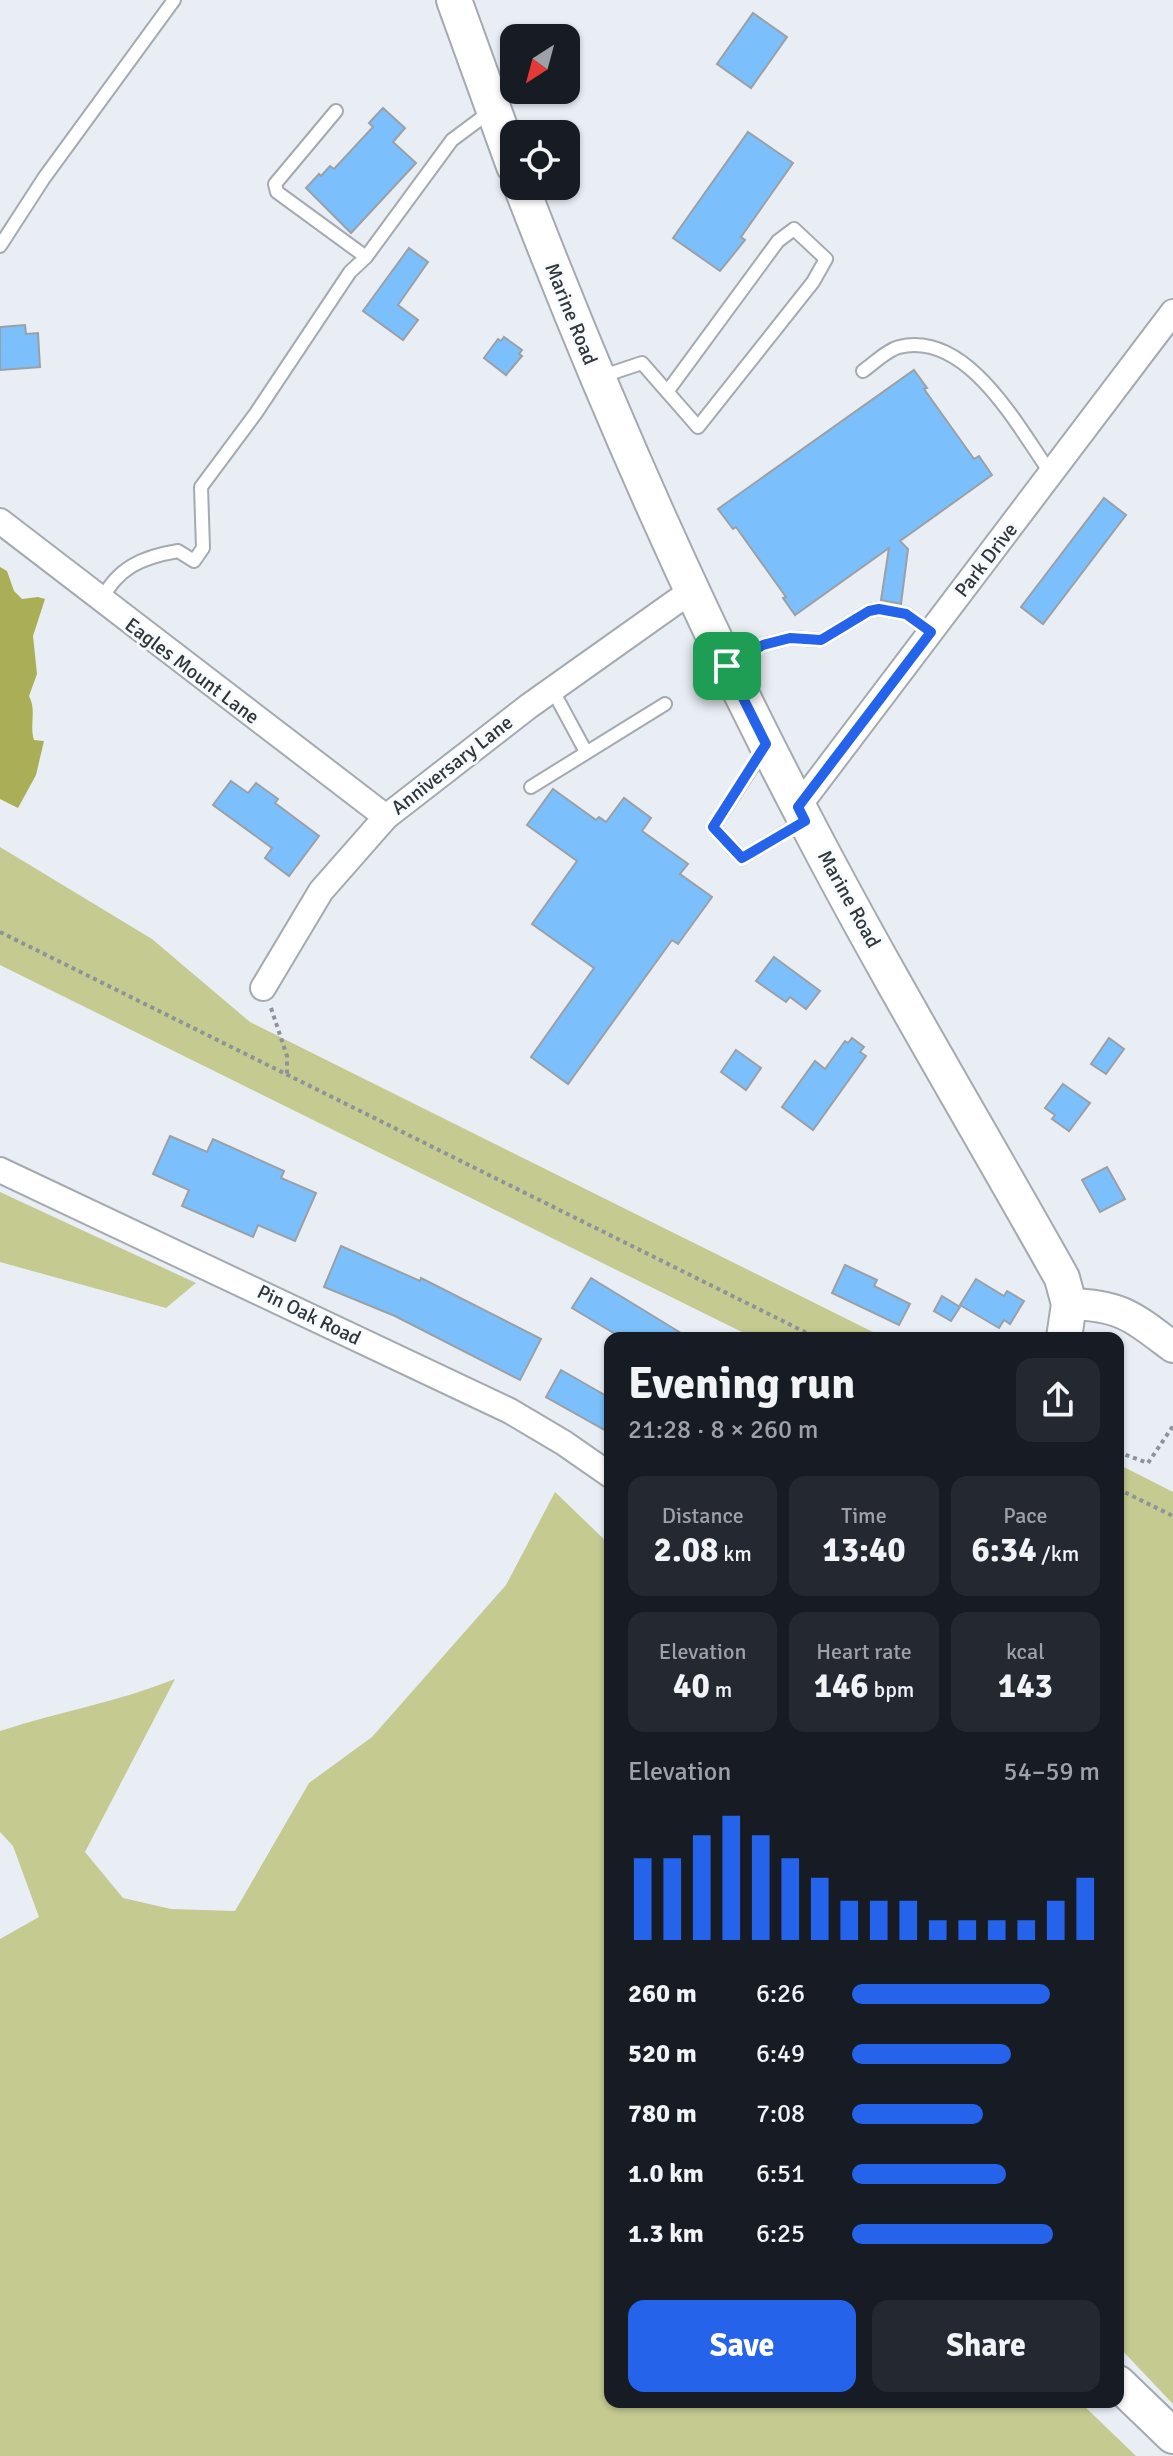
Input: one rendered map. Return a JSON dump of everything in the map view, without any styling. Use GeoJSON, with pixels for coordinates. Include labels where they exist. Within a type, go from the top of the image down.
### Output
{"type":"FeatureCollection","features":[{"type":"Feature","properties":{"kind":"main road"},"geometry":{"type":"LineString","coordinates":[[454,0],[500,126]]}},
{"type":"Feature","properties":{"kind":"main road","name":"Marine Road"},"geometry":{"type":"LineString","coordinates":[[527,200],[597,379],[727,666],[802,814],[1062,1278],[1069,1304],[1065,1332]]}},
{"type":"Feature","properties":{"kind":"main road"},"geometry":{"type":"LineString","coordinates":[[1124,2389],[1173,2436]]}},
{"type":"Feature","properties":{"kind":"street","name":"Park Drive"},"geometry":{"type":"LineString","coordinates":[[802,814],[931,632],[1173,312]]}},
{"type":"Feature","properties":{"kind":"street","name":"Eagles Mount Lane"},"geometry":{"type":"LineString","coordinates":[[0,521],[386,817]]}},
{"type":"Feature","properties":{"kind":"street","name":"Anniversary Lane"},"geometry":{"type":"LineString","coordinates":[[263,988],[321,891],[386,817],[415,791],[552,689],[691,591]]}},
{"type":"Feature","properties":{"kind":"street","name":"Pin Oak Road"},"geometry":{"type":"LineString","coordinates":[[0,1170],[510,1411],[604,1470]]}},
{"type":"Feature","properties":{"kind":"street"},"geometry":{"type":"LineString","coordinates":[[1069,1304],[1099,1305],[1128,1314],[1173,1347]]}},
{"type":"Feature","properties":{"kind":"lane"},"geometry":{"type":"LineString","coordinates":[[0,246],[44,178],[174,0]]}},
{"type":"Feature","properties":{"kind":"lane"},"geometry":{"type":"LineString","coordinates":[[101,601],[111,581],[132,564],[153,555],[178,551],[194,561],[203,548],[201,487],[256,413],[350,272],[366,257],[452,140],[494,109]]}},
{"type":"Feature","properties":{"kind":"lane"},"geometry":{"type":"LineString","coordinates":[[336,111],[275,184],[277,192],[366,257]]}},
{"type":"Feature","properties":{"kind":"lane"},"geometry":{"type":"LineString","coordinates":[[597,379],[642,363],[667,392],[698,427],[813,282],[826,259],[794,229],[778,241],[667,392]]}},
{"type":"Feature","properties":{"kind":"lane"},"geometry":{"type":"LineString","coordinates":[[863,371],[897,347],[926,346],[950,355],[968,365],[996,397],[1052,475]]}},
{"type":"Feature","properties":{"kind":"lane"},"geometry":{"type":"LineString","coordinates":[[727,666],[763,645],[790,638],[821,640],[869,611],[879,609],[906,614],[931,632]]}},
{"type":"Feature","properties":{"kind":"lane"},"geometry":{"type":"LineString","coordinates":[[552,689],[586,752]]}},
{"type":"Feature","properties":{"kind":"lane"},"geometry":{"type":"LineString","coordinates":[[531,787],[665,704]]}},
{"type":"Feature","properties":{"kind":"lane"},"geometry":{"type":"LineString","coordinates":[[766,744],[713,827],[742,858],[802,814]]}},
{"type":"Feature","properties":{"kind":"path"},"geometry":{"type":"LineString","coordinates":[[0,932],[805,1332]]}},
{"type":"Feature","properties":{"kind":"path"},"geometry":{"type":"LineString","coordinates":[[263,988],[282,1037],[287,1075]]}},
{"type":"Feature","properties":{"kind":"path"},"geometry":{"type":"LineString","coordinates":[[1124,1454],[1148,1463],[1173,1426]]}},
{"type":"Feature","properties":{"kind":"path"},"geometry":{"type":"LineString","coordinates":[[1124,1492],[1173,1516]]}},
{"type":"Feature","properties":{"kind":"shaded area"},"geometry":{"type":"Polygon","coordinates":[[[0,567],[7,571],[14,591],[22,599],[45,599],[33,636],[37,674],[29,696],[34,740],[44,741],[36,775],[18,808],[0,799],[0,567]]]}},
{"type":"Feature","properties":{"kind":"shaded area"},"geometry":{"type":"Polygon","coordinates":[[[0,847],[152,939],[250,1022],[873,1332],[742,1332],[0,965],[0,847]]]}},
{"type":"Feature","properties":{"kind":"shaded area"},"geometry":{"type":"Polygon","coordinates":[[[0,1192],[196,1283],[166,1308],[0,1262],[0,1192]]]}},
{"type":"Feature","properties":{"kind":"shaded area"},"geometry":{"type":"Polygon","coordinates":[[[1124,1467],[1173,1492],[1173,2404],[1124,2352],[1124,1467]]]}},
{"type":"Feature","properties":{"kind":"shaded area"},"geometry":{"type":"Polygon","coordinates":[[[555,1492],[604,1539],[604,2408],[1086,2408],[1136,2456],[0,2456],[0,1939],[39,1917],[13,1846],[0,1832],[0,1731],[175,1679],[85,1852],[123,1898],[171,1909],[235,1911],[309,1783],[372,1737],[506,1585],[555,1492]]]}},
{"type":"Feature","properties":{"kind":"building"},"geometry":{"type":"Polygon","coordinates":[[[753,13],[787,37],[751,88],[717,64],[753,13]]]}},
{"type":"Feature","properties":{"kind":"building"},"geometry":{"type":"Polygon","coordinates":[[[383,108],[405,128],[393,142],[416,163],[351,233],[306,188],[330,166],[334,169],[373,127],[369,123],[383,108]]]}},
{"type":"Feature","properties":{"kind":"building"},"geometry":{"type":"Polygon","coordinates":[[[748,132],[793,163],[741,237],[745,240],[720,271],[673,238],[748,132]]]}},
{"type":"Feature","properties":{"kind":"building"},"geometry":{"type":"Polygon","coordinates":[[[409,248],[428,262],[398,305],[418,320],[403,340],[363,311],[409,248]]]}},
{"type":"Feature","properties":{"kind":"building"},"geometry":{"type":"Polygon","coordinates":[[[25,325],[26,334],[38,333],[40,367],[0,370],[0,327],[25,325]]]}},
{"type":"Feature","properties":{"kind":"building"},"geometry":{"type":"Polygon","coordinates":[[[504,337],[522,350],[519,354],[522,356],[506,375],[484,358],[498,339],[501,341],[504,337]]]}},
{"type":"Feature","properties":{"kind":"building"},"geometry":{"type":"Polygon","coordinates":[[[914,370],[974,459],[979,456],[992,475],[900,541],[908,549],[901,604],[881,600],[889,548],[795,615],[783,598],[786,597],[736,527],[733,529],[718,509],[914,370]]]}},
{"type":"Feature","properties":{"kind":"building"},"geometry":{"type":"Polygon","coordinates":[[[1104,498],[1126,515],[1043,624],[1021,607],[1104,498]]]}},
{"type":"Feature","properties":{"kind":"building"},"geometry":{"type":"Polygon","coordinates":[[[231,781],[248,793],[256,783],[278,799],[275,803],[319,836],[289,876],[265,858],[272,848],[213,805],[231,781]]]}},
{"type":"Feature","properties":{"kind":"building"},"geometry":{"type":"Polygon","coordinates":[[[553,789],[596,820],[599,817],[606,822],[624,798],[651,818],[642,831],[688,864],[680,874],[712,897],[678,944],[672,940],[568,1084],[531,1057],[594,968],[532,924],[577,861],[527,825],[553,789]]]}},
{"type":"Feature","properties":{"kind":"building"},"geometry":{"type":"Polygon","coordinates":[[[774,957],[820,991],[806,1009],[790,997],[786,1002],[756,981],[774,957]]]}},
{"type":"Feature","properties":{"kind":"building"},"geometry":{"type":"Polygon","coordinates":[[[852,1038],[864,1047],[860,1052],[866,1056],[813,1130],[782,1107],[815,1061],[825,1069],[845,1041],[848,1043],[852,1038]]]}},
{"type":"Feature","properties":{"kind":"building"},"geometry":{"type":"Polygon","coordinates":[[[1109,1038],[1124,1049],[1106,1074],[1091,1064],[1109,1038]]]}},
{"type":"Feature","properties":{"kind":"building"},"geometry":{"type":"Polygon","coordinates":[[[736,1050],[761,1068],[746,1090],[721,1072],[736,1050]]]}},
{"type":"Feature","properties":{"kind":"building"},"geometry":{"type":"Polygon","coordinates":[[[1063,1084],[1090,1103],[1069,1131],[1052,1119],[1055,1115],[1045,1108],[1063,1084]]]}},
{"type":"Feature","properties":{"kind":"building"},"geometry":{"type":"Polygon","coordinates":[[[170,1136],[207,1152],[213,1139],[284,1171],[281,1178],[316,1193],[295,1241],[258,1225],[253,1237],[182,1206],[189,1190],[153,1174],[170,1136]]]}},
{"type":"Feature","properties":{"kind":"building"},"geometry":{"type":"Polygon","coordinates":[[[1107,1167],[1125,1199],[1100,1212],[1082,1180],[1107,1167]]]}},
{"type":"Feature","properties":{"kind":"building"},"geometry":{"type":"Polygon","coordinates":[[[341,1246],[420,1281],[421,1278],[541,1339],[520,1380],[395,1316],[324,1287],[341,1246]]]}},
{"type":"Feature","properties":{"kind":"building"},"geometry":{"type":"Polygon","coordinates":[[[845,1265],[877,1280],[874,1286],[910,1304],[899,1325],[832,1293],[845,1265]]]}},
{"type":"Feature","properties":{"kind":"building"},"geometry":{"type":"Polygon","coordinates":[[[591,1278],[679,1332],[612,1332],[572,1308],[591,1278]]]}},
{"type":"Feature","properties":{"kind":"building"},"geometry":{"type":"Polygon","coordinates":[[[976,1279],[1004,1296],[1007,1291],[1024,1301],[1010,1324],[1004,1320],[999,1328],[960,1305],[976,1279]]]}},
{"type":"Feature","properties":{"kind":"building"},"geometry":{"type":"Polygon","coordinates":[[[942,1296],[960,1307],[951,1321],[934,1311],[942,1296]]]}},
{"type":"Feature","properties":{"kind":"building"},"geometry":{"type":"Polygon","coordinates":[[[561,1370],[604,1395],[604,1430],[546,1397],[561,1370]]]}},
{"type":"Feature","properties":{"kind":"route"},"geometry":{"type":"LineString","coordinates":[[879,609],[906,614],[931,632],[798,807],[805,821],[742,858],[713,827],[766,744],[727,666],[763,645],[790,638],[821,640],[869,611],[879,609]]}}]}
